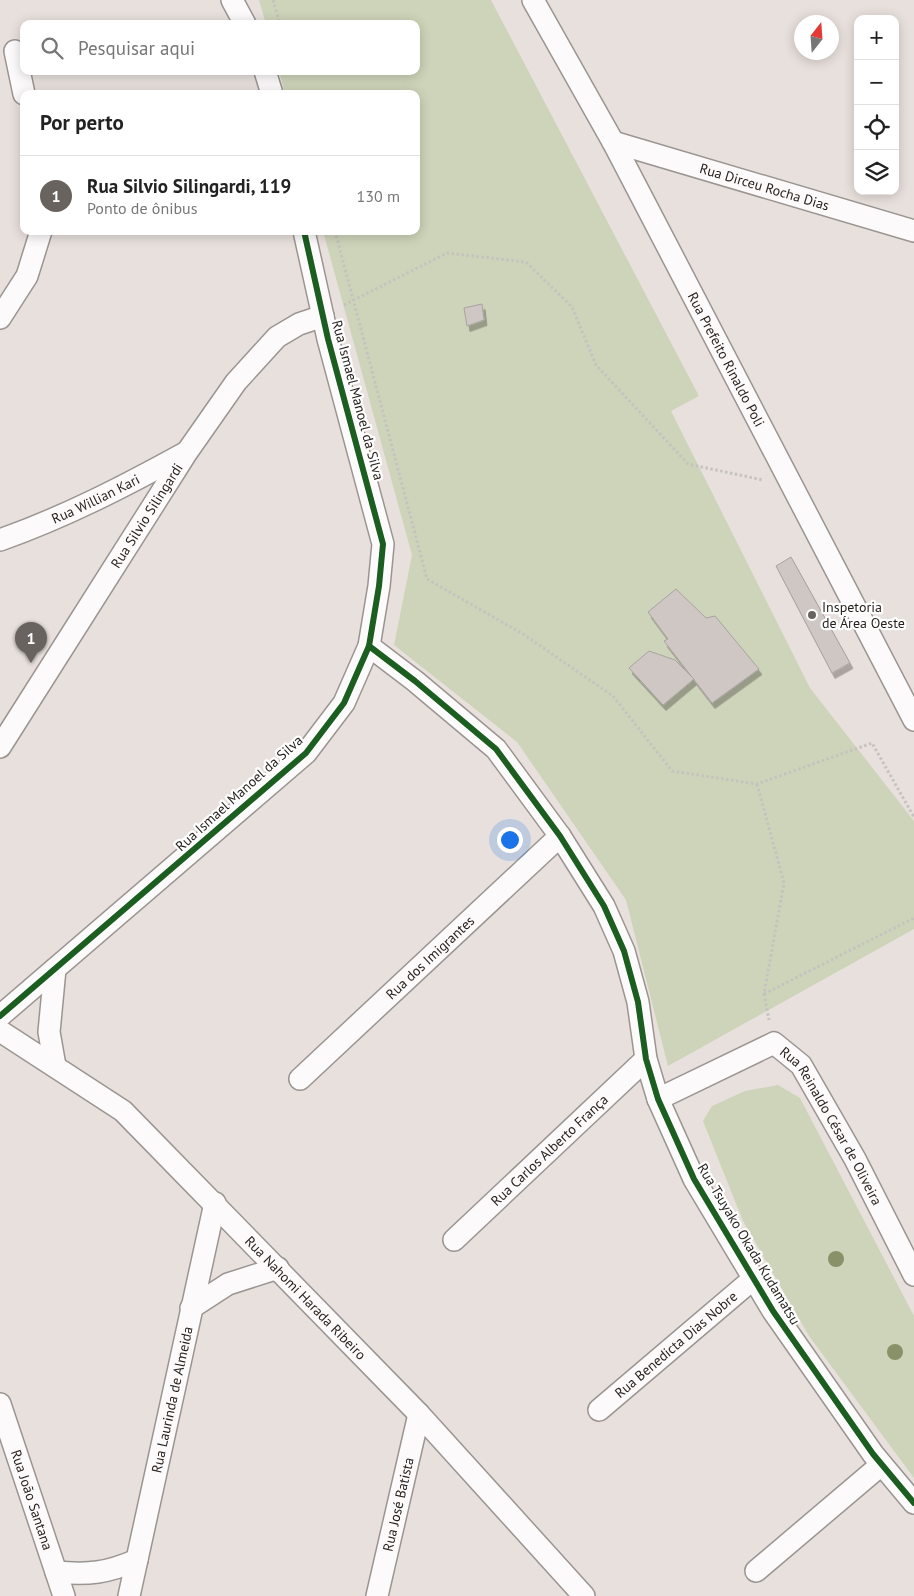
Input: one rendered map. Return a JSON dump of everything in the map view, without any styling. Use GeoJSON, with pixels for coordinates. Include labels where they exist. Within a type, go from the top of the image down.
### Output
{"type":"FeatureCollection","features":[{"type":"Feature","properties":{"kind":"street"},"geometry":{"type":"LineString","coordinates":[[232,0],[243,20]]}},
{"type":"Feature","properties":{"kind":"street","name":"Rua Prefeito Rinaldo Poli"},"geometry":{"type":"LineString","coordinates":[[533,0],[613,142],[914,720]]}},
{"type":"Feature","properties":{"kind":"street"},"geometry":{"type":"LineString","coordinates":[[14,51],[23,90]]}},
{"type":"Feature","properties":{"kind":"street"},"geometry":{"type":"LineString","coordinates":[[266,75],[271,90]]}},
{"type":"Feature","properties":{"kind":"street","name":"Rua Dirceu Rocha Dias"},"geometry":{"type":"LineString","coordinates":[[613,142],[914,231]]}},
{"type":"Feature","properties":{"kind":"street"},"geometry":{"type":"LineString","coordinates":[[0,318],[28,276],[40,235]]}},
{"type":"Feature","properties":{"kind":"street","name":"Rua Ismael Manoel da Silva"},"geometry":{"type":"LineString","coordinates":[[0,1016],[306,753],[344,703],[369,646],[379,586],[383,544],[323,316],[305,235]]}},
{"type":"Feature","properties":{"kind":"street","name":"Rua Silvio Silingardi"},"geometry":{"type":"LineString","coordinates":[[0,747],[187,452],[257,357],[277,337],[299,324],[323,316]]}},
{"type":"Feature","properties":{"kind":"street","name":"Rua Willian Kari"},"geometry":{"type":"LineString","coordinates":[[0,540],[115,492],[187,452]]}},
{"type":"Feature","properties":{"kind":"street","name":"Rua Tsuyako Okada Kudamatsu"},"geometry":{"type":"LineString","coordinates":[[369,646],[415,681],[496,749],[560,836],[604,906],[624,951],[638,1002],[646,1059],[658,1099],[694,1180],[773,1312],[881,1465],[914,1503]]}},
{"type":"Feature","properties":{"kind":"street","name":"Rua dos Imigrantes"},"geometry":{"type":"LineString","coordinates":[[300,1079],[560,836]]}},
{"type":"Feature","properties":{"kind":"street"},"geometry":{"type":"LineString","coordinates":[[55,969],[49,1032],[55,1066]]}},
{"type":"Feature","properties":{"kind":"street","name":"Rua Nahomi Harada Ribeiro"},"geometry":{"type":"LineString","coordinates":[[0,1031],[123,1111],[215,1203],[419,1414],[584,1596]]}},
{"type":"Feature","properties":{"kind":"street","name":"Rua Reinaldo César de Oliveira"},"geometry":{"type":"LineString","coordinates":[[658,1099],[774,1043],[801,1065],[855,1158],[914,1275]]}},
{"type":"Feature","properties":{"kind":"street","name":"Rua Carlos Alberto França"},"geometry":{"type":"LineString","coordinates":[[454,1240],[646,1059]]}},
{"type":"Feature","properties":{"kind":"street","name":"Rua Laurinda de Almeida"},"geometry":{"type":"LineString","coordinates":[[129,1596],[215,1203]]}},
{"type":"Feature","properties":{"kind":"street"},"geometry":{"type":"LineString","coordinates":[[191,1308],[228,1284],[278,1268]]}},
{"type":"Feature","properties":{"kind":"street","name":"Rua Benedicta Dias Nobre"},"geometry":{"type":"LineString","coordinates":[[599,1410],[754,1279]]}},
{"type":"Feature","properties":{"kind":"street","name":"Rua João Santana"},"geometry":{"type":"LineString","coordinates":[[0,1404],[64,1596]]}},
{"type":"Feature","properties":{"kind":"street","name":"Rua José Batista"},"geometry":{"type":"LineString","coordinates":[[377,1596],[419,1414]]}},
{"type":"Feature","properties":{"kind":"street"},"geometry":{"type":"LineString","coordinates":[[756,1571],[881,1465]]}},
{"type":"Feature","properties":{"kind":"street"},"geometry":{"type":"LineString","coordinates":[[56,1572],[86,1575],[119,1568],[137,1560]]}},
{"type":"Feature","properties":{"kind":"path"},"geometry":{"type":"LineString","coordinates":[[273,0],[279,20]]}},
{"type":"Feature","properties":{"kind":"path"},"geometry":{"type":"LineString","coordinates":[[336,235],[426,579],[523,634],[613,696],[672,771],[756,784],[872,744],[914,817]]}},
{"type":"Feature","properties":{"kind":"path"},"geometry":{"type":"LineString","coordinates":[[323,316],[447,253],[526,262],[572,307],[596,365],[688,464],[793,487]]}},
{"type":"Feature","properties":{"kind":"path"},"geometry":{"type":"LineString","coordinates":[[756,784],[784,883],[764,994],[774,1043]]}},
{"type":"Feature","properties":{"kind":"path"},"geometry":{"type":"LineString","coordinates":[[764,994],[914,918]]}},
{"type":"Feature","properties":{"kind":"green space"},"geometry":{"type":"Polygon","coordinates":[[[259,0],[491,0],[699,396],[671,411],[810,688],[914,821],[914,929],[668,1066],[626,900],[517,742],[394,645],[412,555],[324,235],[420,235],[420,90],[284,90],[280,75],[420,75],[420,20],[265,20],[259,0]]]}},
{"type":"Feature","properties":{"kind":"green space"},"geometry":{"type":"Polygon","coordinates":[[[778,1085],[800,1098],[914,1316],[914,1478],[809,1336],[743,1221],[703,1121],[712,1106],[745,1091],[778,1085]]]}},
{"type":"Feature","properties":{"kind":"building"},"geometry":{"type":"Polygon","coordinates":[[[482,304],[484,320],[467,326],[464,308],[482,304]]]}},
{"type":"Feature","properties":{"kind":"building","name":"Inspetoria de Área Oeste"},"geometry":{"type":"Polygon","coordinates":[[[791,557],[850,663],[832,673],[776,566],[791,557]]]}},
{"type":"Feature","properties":{"kind":"building"},"geometry":{"type":"Polygon","coordinates":[[[676,589],[706,618],[715,616],[759,669],[712,703],[664,641],[668,639],[648,612],[676,589]]]}},
{"type":"Feature","properties":{"kind":"building"},"geometry":{"type":"Polygon","coordinates":[[[649,651],[675,660],[694,679],[663,705],[629,668],[649,651]]]}},
{"type":"Feature","properties":{"kind":"cycle path"},"geometry":{"type":"LineString","coordinates":[[0,1016],[306,753],[344,703],[369,646],[379,586],[383,544],[328,339],[305,235]]}},
{"type":"Feature","properties":{"kind":"cycle path"},"geometry":{"type":"LineString","coordinates":[[369,646],[415,681],[496,749],[560,836],[604,906],[624,951],[638,1002],[646,1059],[658,1099],[694,1179],[773,1311],[873,1454],[914,1503]]}},
{"type":"Feature","properties":{"kind":"place","name":"Inspetoria de Área Oeste"},"geometry":{"type":"Point","coordinates":[812,615]}},
{"type":"Feature","properties":{"kind":"place","name":"Rua Silvio Silingardi, 119"},"geometry":{"type":"Point","coordinates":[31,663]}}]}
